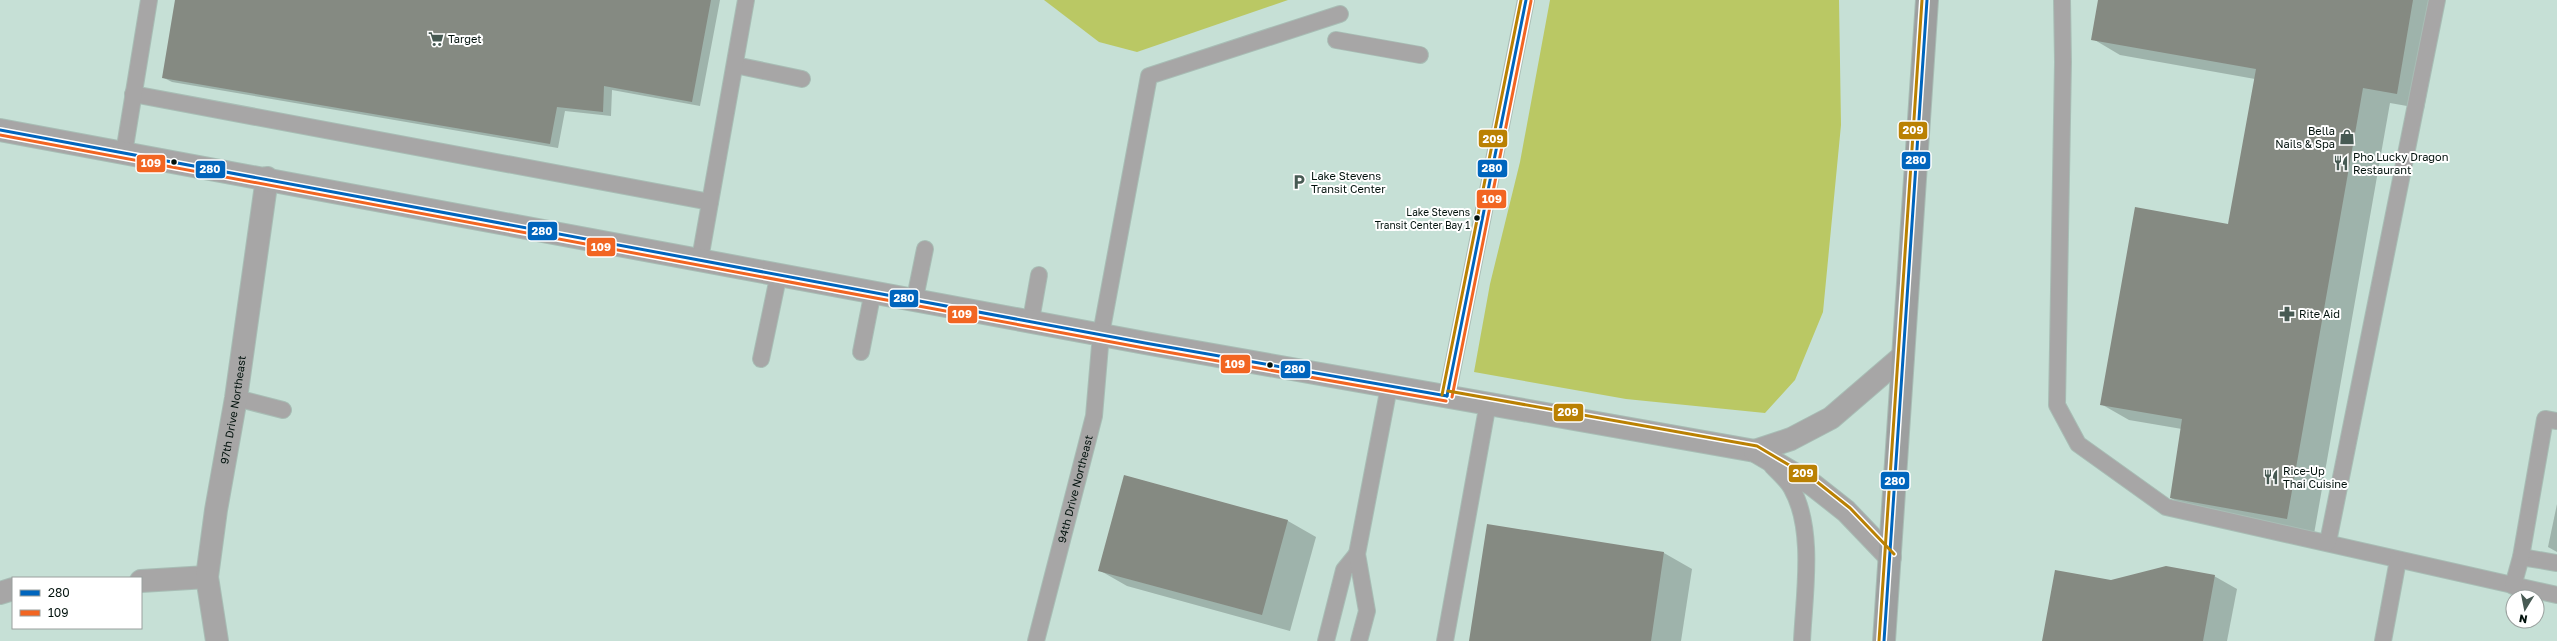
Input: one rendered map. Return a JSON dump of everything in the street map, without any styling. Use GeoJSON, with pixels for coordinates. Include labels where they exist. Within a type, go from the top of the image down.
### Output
{"type":"FeatureCollection","features":[{"type":"Feature","properties":{"kind":"main road"},"geometry":{"type":"LineString","coordinates":[[1884,641],[1927,0]]}},
{"type":"Feature","properties":{"kind":"street"},"geometry":{"type":"LineString","coordinates":[[0,130],[873,290],[1389,387],[1488,403],[1755,451],[1812,485],[1846,511],[1890,557]]}},
{"type":"Feature","properties":{"kind":"street","name":"97th Drive Northeast"},"geometry":{"type":"LineString","coordinates":[[217,641],[207,577],[216,510],[236,398],[267,178]]}},
{"type":"Feature","properties":{"kind":"street"},"geometry":{"type":"LineString","coordinates":[[1755,451],[1791,439],[1831,418],[1903,356]]}},
{"type":"Feature","properties":{"kind":"street"},"geometry":{"type":"LineString","coordinates":[[142,581],[207,577]]}},
{"type":"Feature","properties":{"kind":"street"},"geometry":{"type":"LineString","coordinates":[[0,593],[12,589]]}},
{"type":"Feature","properties":{"kind":"lane"},"geometry":{"type":"LineString","coordinates":[[124,153],[149,0]]}},
{"type":"Feature","properties":{"kind":"lane"},"geometry":{"type":"LineString","coordinates":[[700,258],[746,0]]}},
{"type":"Feature","properties":{"kind":"lane"},"geometry":{"type":"LineString","coordinates":[[1447,396],[1526,0]]}},
{"type":"Feature","properties":{"kind":"lane"},"geometry":{"type":"LineString","coordinates":[[2062,0],[2063,62],[2057,405],[2078,444],[2166,508],[2328,542],[2398,560],[2557,595]]}},
{"type":"Feature","properties":{"kind":"lane"},"geometry":{"type":"LineString","coordinates":[[2328,542],[2437,0]]}},
{"type":"Feature","properties":{"kind":"lane","name":"94th Drive Northeast"},"geometry":{"type":"LineString","coordinates":[[1036,641],[1094,416],[1101,334],[1149,76],[1340,14]]}},
{"type":"Feature","properties":{"kind":"lane"},"geometry":{"type":"LineString","coordinates":[[1336,40],[1420,55]]}},
{"type":"Feature","properties":{"kind":"lane"},"geometry":{"type":"LineString","coordinates":[[735,65],[802,79]]}},
{"type":"Feature","properties":{"kind":"lane"},"geometry":{"type":"LineString","coordinates":[[134,94],[710,202]]}},
{"type":"Feature","properties":{"kind":"lane"},"geometry":{"type":"LineString","coordinates":[[914,298],[925,249]]}},
{"type":"Feature","properties":{"kind":"lane"},"geometry":{"type":"LineString","coordinates":[[761,360],[779,273]]}},
{"type":"Feature","properties":{"kind":"lane"},"geometry":{"type":"LineString","coordinates":[[1031,320],[1039,275]]}},
{"type":"Feature","properties":{"kind":"lane"},"geometry":{"type":"LineString","coordinates":[[861,352],[873,290]]}},
{"type":"Feature","properties":{"kind":"lane"},"geometry":{"type":"LineString","coordinates":[[1360,641],[1367,610],[1357,554],[1389,387]]}},
{"type":"Feature","properties":{"kind":"lane"},"geometry":{"type":"LineString","coordinates":[[236,398],[283,410]]}},
{"type":"Feature","properties":{"kind":"lane"},"geometry":{"type":"LineString","coordinates":[[1445,641],[1488,403]]}},
{"type":"Feature","properties":{"kind":"lane"},"geometry":{"type":"LineString","coordinates":[[2513,586],[2521,557],[2545,419],[2557,421]]}},
{"type":"Feature","properties":{"kind":"lane"},"geometry":{"type":"LineString","coordinates":[[1755,451],[1792,489],[1801,513],[1806,549],[1802,641]]}},
{"type":"Feature","properties":{"kind":"lane"},"geometry":{"type":"LineString","coordinates":[[1326,641],[1344,570],[1357,554]]}},
{"type":"Feature","properties":{"kind":"lane"},"geometry":{"type":"LineString","coordinates":[[2521,557],[2557,563]]}},
{"type":"Feature","properties":{"kind":"lane"},"geometry":{"type":"LineString","coordinates":[[2383,641],[2398,560]]}},
{"type":"Feature","properties":{"kind":"green space"},"geometry":{"type":"Polygon","coordinates":[[[1044,0],[1288,0],[1137,52],[1099,42],[1044,0]]]}},
{"type":"Feature","properties":{"kind":"green space"},"geometry":{"type":"Polygon","coordinates":[[[1550,0],[1839,0],[1841,125],[1823,312],[1795,380],[1765,413],[1626,399],[1474,372],[1490,284],[1520,162],[1550,0]]]}},
{"type":"Feature","properties":{"kind":"building","name":"Target"},"geometry":{"type":"Polygon","coordinates":[[[175,0],[711,0],[692,102],[604,86],[603,112],[557,107],[550,144],[162,78],[175,0]]]}},
{"type":"Feature","properties":{"kind":"building"},"geometry":{"type":"Polygon","coordinates":[[[2098,0],[2413,0],[2397,94],[2363,88],[2287,519],[2170,498],[2182,419],[2100,405],[2135,207],[2228,224],[2256,69],[2091,40],[2098,0]]]}},
{"type":"Feature","properties":{"kind":"building"},"geometry":{"type":"Polygon","coordinates":[[[1124,475],[1288,520],[1262,615],[1098,571],[1124,475]]]}},
{"type":"Feature","properties":{"kind":"building"},"geometry":{"type":"Polygon","coordinates":[[[1487,524],[1664,552],[1651,641],[1469,641],[1487,524]]]}},
{"type":"Feature","properties":{"kind":"building"},"geometry":{"type":"Polygon","coordinates":[[[2166,566],[2215,575],[2203,641],[2042,641],[2055,570],[2111,580],[2166,566]]]}},
{"type":"Feature","properties":{"kind":"transit line","name":"209"},"geometry":{"type":"LineString","coordinates":[[1442,395],[1521,0]]}},
{"type":"Feature","properties":{"kind":"transit line","name":"280"},"geometry":{"type":"LineString","coordinates":[[1447,396],[1526,0]]}},
{"type":"Feature","properties":{"kind":"transit line","name":"209"},"geometry":{"type":"LineString","coordinates":[[1879,641],[1922,0]]}},
{"type":"Feature","properties":{"kind":"transit line","name":"280"},"geometry":{"type":"LineString","coordinates":[[1884,641],[1927,0]]}},
{"type":"Feature","properties":{"kind":"transit line","name":"109"},"geometry":{"type":"LineString","coordinates":[[1452,397],[1531,1]]}},
{"type":"Feature","properties":{"kind":"transit line","name":"280"},"geometry":{"type":"LineString","coordinates":[[0,130],[1145,343],[1447,396]]}},
{"type":"Feature","properties":{"kind":"transit line","name":"109"},"geometry":{"type":"LineString","coordinates":[[0,135],[1144,348],[1446,401]]}},
{"type":"Feature","properties":{"kind":"transit line","name":"209"},"geometry":{"type":"LineString","coordinates":[[1448,391],[1757,446],[1816,481],[1850,508],[1894,554]]}},
{"type":"Feature","properties":{"kind":"place","name":"Target"},"geometry":{"type":"Point","coordinates":[436,39]}},
{"type":"Feature","properties":{"kind":"place","name":"Bella Nails & Spa"},"geometry":{"type":"Point","coordinates":[2347,137]}},
{"type":"Feature","properties":{"kind":"place","name":"Pho Lucky Dragon Restaurant"},"geometry":{"type":"Point","coordinates":[2341,163]}},
{"type":"Feature","properties":{"kind":"place","name":"Lake Stevens Transit Center"},"geometry":{"type":"Point","coordinates":[1299,182]}},
{"type":"Feature","properties":{"kind":"place","name":"Lake Stevens Transit Center Bay 1"},"geometry":{"type":"Point","coordinates":[1477,218]}},
{"type":"Feature","properties":{"kind":"place","name":"Rite Aid"},"geometry":{"type":"Point","coordinates":[2287,314]}},
{"type":"Feature","properties":{"kind":"place","name":"Rice-Up Thai Cuisine"},"geometry":{"type":"Point","coordinates":[2271,477]}}]}
